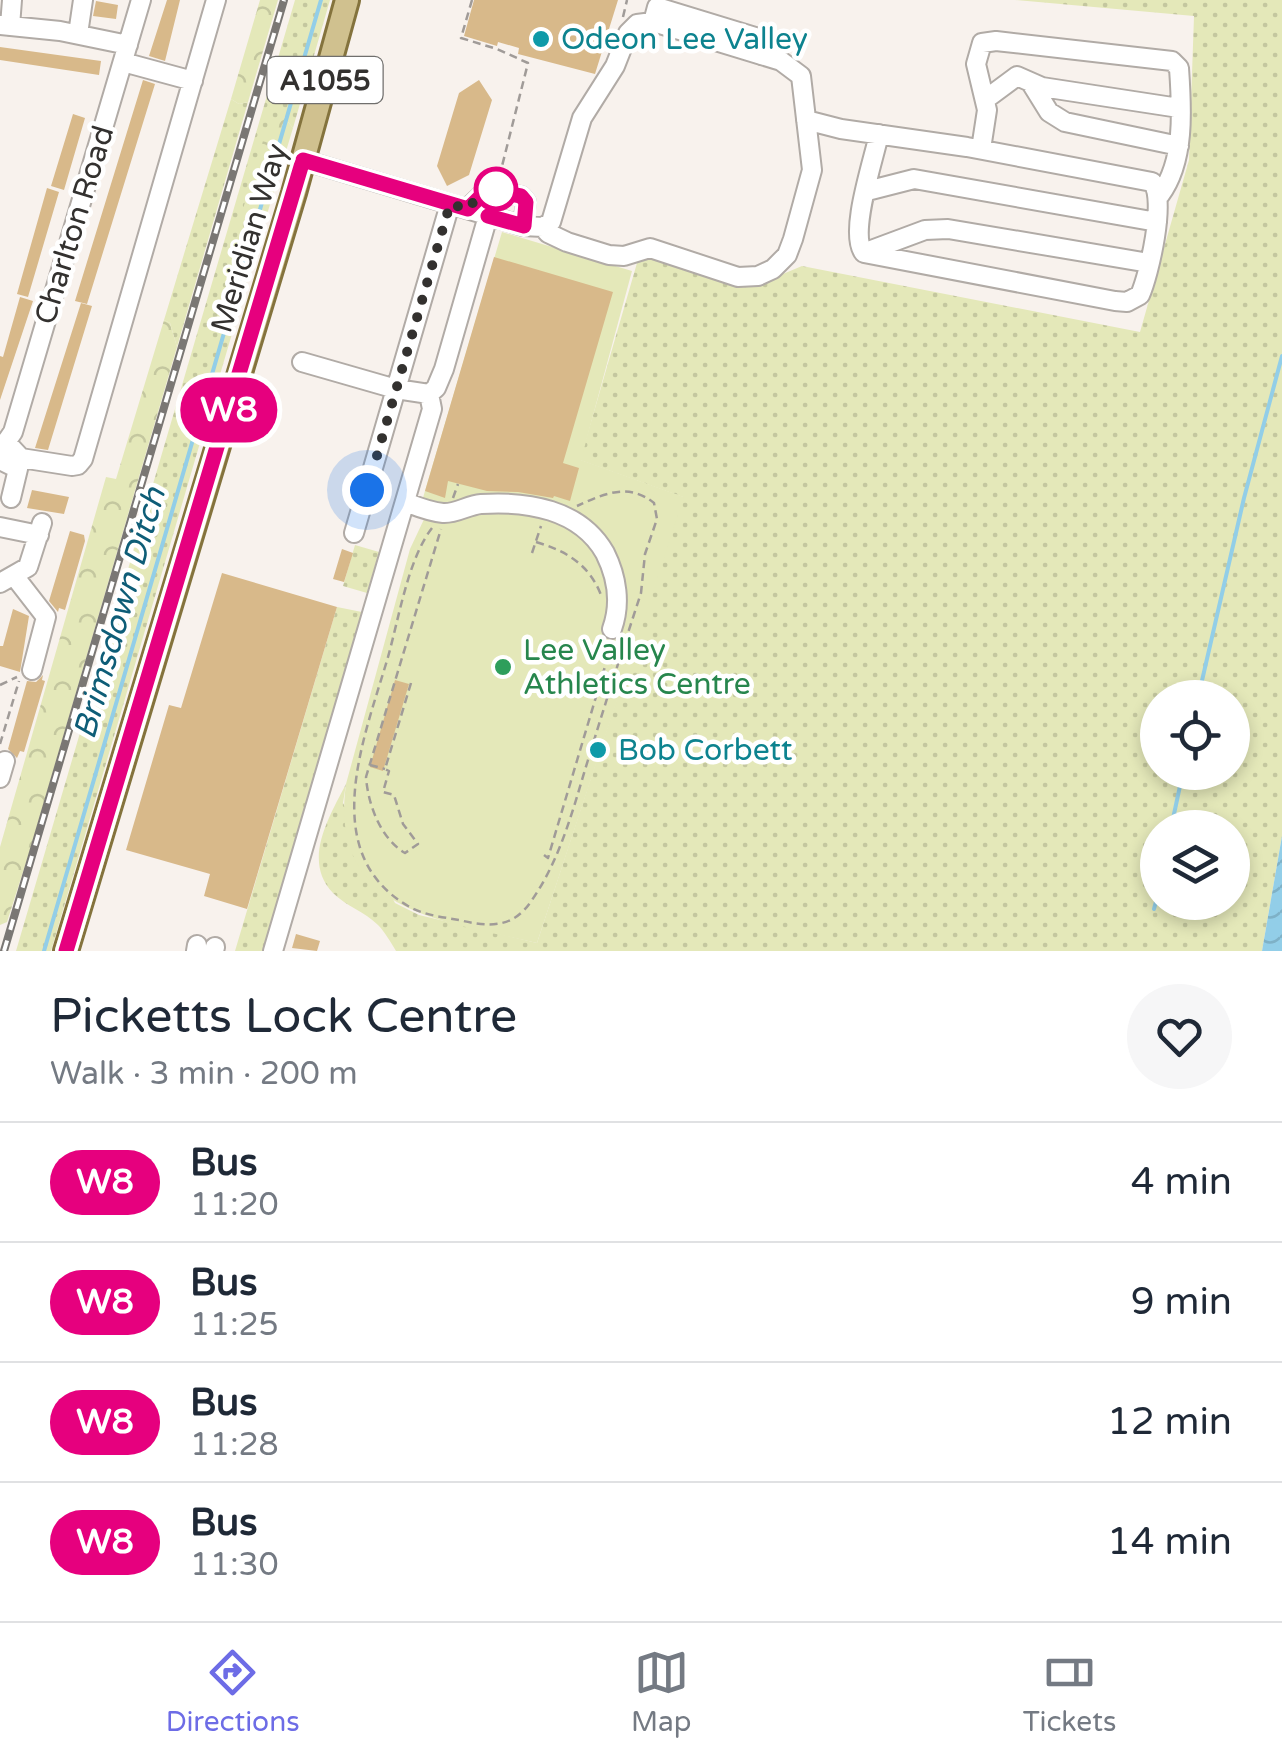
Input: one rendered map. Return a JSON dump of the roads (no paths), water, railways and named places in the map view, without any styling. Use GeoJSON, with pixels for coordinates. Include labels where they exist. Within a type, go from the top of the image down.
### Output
{"type":"FeatureCollection","features":[{"type":"Feature","properties":{"kind":"main road","name":"Meridian Way"},"geometry":{"type":"LineString","coordinates":[[66,951],[303,160],[346,0]]}},
{"type":"Feature","properties":{"kind":"street"},"geometry":{"type":"LineString","coordinates":[[12,0],[5,25],[78,34],[193,82]]}},
{"type":"Feature","properties":{"kind":"street"},"geometry":{"type":"LineString","coordinates":[[78,34],[83,0]]}},
{"type":"Feature","properties":{"kind":"street","name":"Charlton Road"},"geometry":{"type":"LineString","coordinates":[[2,449],[13,432],[141,0]]}},
{"type":"Feature","properties":{"kind":"street"},"geometry":{"type":"LineString","coordinates":[[2,449],[26,460],[72,466],[83,459],[216,0]]}},
{"type":"Feature","properties":{"kind":"street"},"geometry":{"type":"LineString","coordinates":[[303,160],[488,216],[543,227],[551,222],[582,118],[614,66],[628,33],[637,24],[653,22],[761,54],[790,64],[801,76],[812,170],[793,240],[774,270],[738,278],[650,248],[624,256],[609,255],[568,242],[543,227]]}},
{"type":"Feature","properties":{"kind":"street"},"geometry":{"type":"LineString","coordinates":[[879,134],[858,227],[858,245],[864,252],[1115,302],[1140,295],[1160,195],[1174,175],[1179,146],[1179,68],[1172,61],[982,42],[976,64],[987,110],[980,149]]}},
{"type":"Feature","properties":{"kind":"street"},"geometry":{"type":"LineString","coordinates":[[986,99],[1017,76],[1031,83],[1180,108]]}},
{"type":"Feature","properties":{"kind":"street"},"geometry":{"type":"LineString","coordinates":[[1031,83],[1049,112],[1064,122],[1179,146]]}},
{"type":"Feature","properties":{"kind":"street"},"geometry":{"type":"LineString","coordinates":[[806,120],[1139,178],[1152,182],[1160,195]]}},
{"type":"Feature","properties":{"kind":"street"},"geometry":{"type":"LineString","coordinates":[[867,191],[914,179],[1157,222]]}},
{"type":"Feature","properties":{"kind":"street"},"geometry":{"type":"LineString","coordinates":[[354,533],[396,390],[459,207],[487,190],[521,196],[526,202],[524,226]]}},
{"type":"Feature","properties":{"kind":"street"},"geometry":{"type":"LineString","coordinates":[[302,362],[396,390],[429,394],[444,369],[488,216]]}},
{"type":"Feature","properties":{"kind":"street"},"geometry":{"type":"LineString","coordinates":[[864,252],[924,230],[948,228],[1149,263]]}},
{"type":"Feature","properties":{"kind":"street"},"geometry":{"type":"LineString","coordinates":[[274,951],[433,404],[429,394]]}},
{"type":"Feature","properties":{"kind":"street"},"geometry":{"type":"LineString","coordinates":[[2,449],[18,468],[5,507]]}},
{"type":"Feature","properties":{"kind":"street"},"geometry":{"type":"LineString","coordinates":[[405,502],[448,514],[478,504],[546,508],[568,516],[588,532],[611,565],[618,600],[612,629]]}},
{"type":"Feature","properties":{"kind":"street"},"geometry":{"type":"LineString","coordinates":[[0,526],[41,529],[28,567],[7,580],[47,620],[32,670]]}},
{"type":"Feature","properties":{"kind":"water"},"geometry":{"type":"Polygon","coordinates":[[[1282,836],[1282,951],[1262,951],[1282,836]]]}},
{"type":"Feature","properties":{"kind":"waterway","name":"Brimsdown Ditch"},"geometry":{"type":"LineString","coordinates":[[44,951],[321,0]]}},
{"type":"Feature","properties":{"kind":"waterway"},"geometry":{"type":"LineString","coordinates":[[1202,680],[1282,356]]}},
{"type":"Feature","properties":{"kind":"waterway"},"geometry":{"type":"LineString","coordinates":[[1175,810],[1179,790]]}},
{"type":"Feature","properties":{"kind":"railway"},"geometry":{"type":"LineString","coordinates":[[4,951],[284,0]]}},
{"type":"Feature","properties":{"kind":"place","name":"Odeon Lee Valley"},"geometry":{"type":"Point","coordinates":[541,39]}},
{"type":"Feature","properties":{"kind":"place","name":"Lee Valley Athletics Centre"},"geometry":{"type":"Point","coordinates":[503,667]}},
{"type":"Feature","properties":{"kind":"place","name":"Bob Corbett"},"geometry":{"type":"Point","coordinates":[598,750]}}]}
